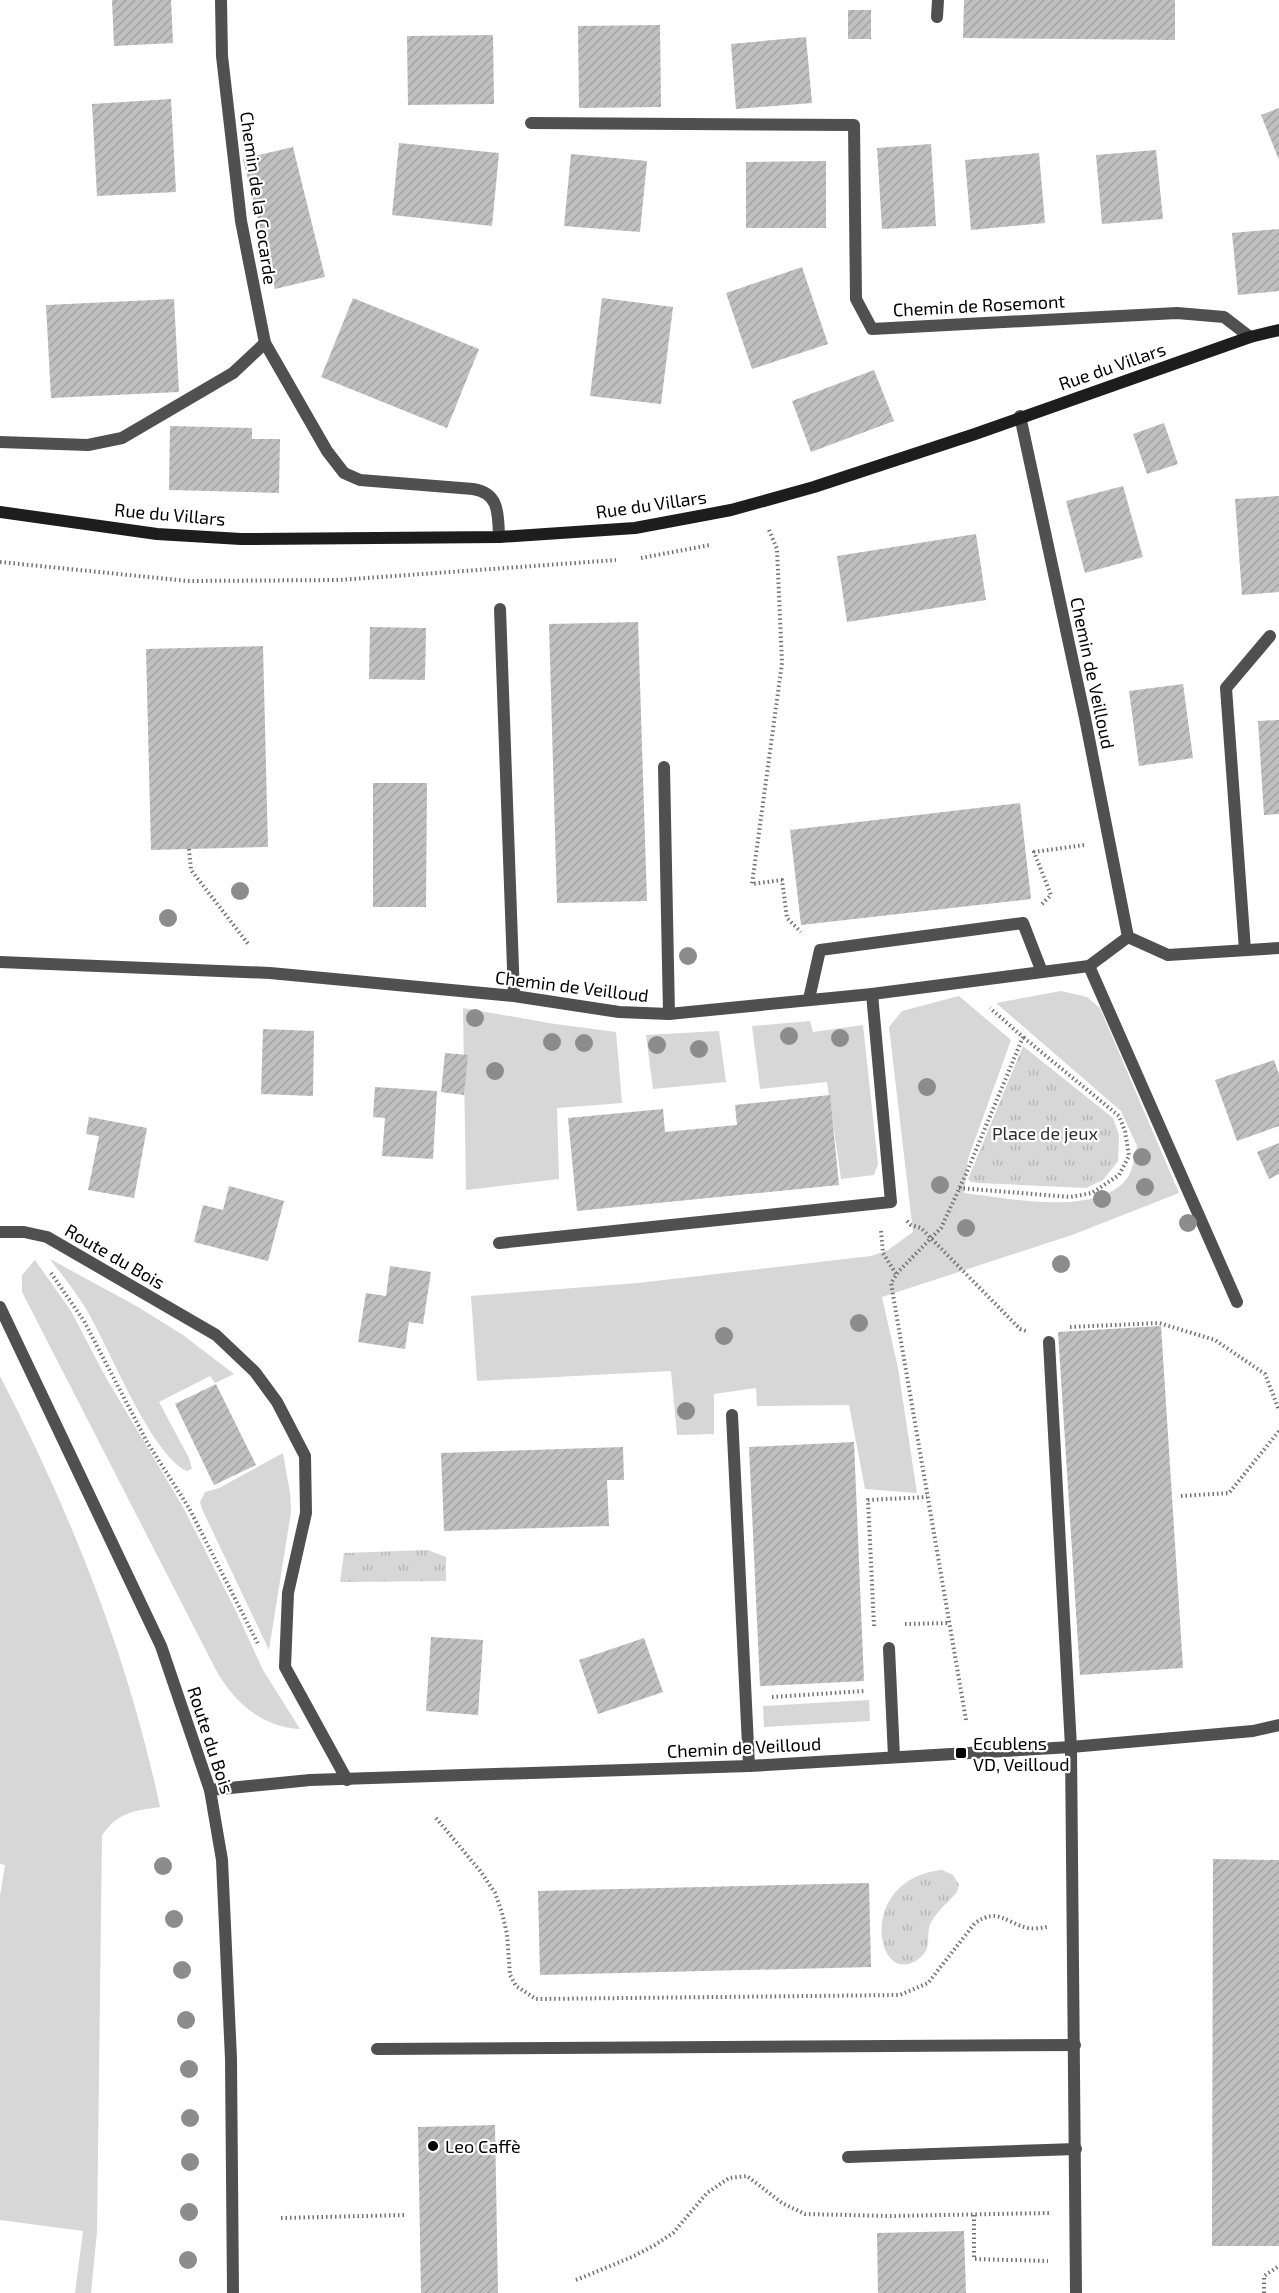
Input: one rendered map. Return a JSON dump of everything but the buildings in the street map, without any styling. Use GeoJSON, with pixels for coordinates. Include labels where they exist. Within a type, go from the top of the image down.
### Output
{"type":"FeatureCollection","features":[{"type":"Feature","properties":{"kind":"main road","name":"Rue du Villars"},"geometry":{"type":"LineString","coordinates":[[0,512],[157,534],[241,539],[499,537],[634,528],[730,510],[814,487],[975,434],[1020,416],[1250,337],[1279,330]]}},
{"type":"Feature","properties":{"kind":"street","name":"Chemin de la Cocarde"},"geometry":{"type":"LineString","coordinates":[[221,0],[222,56],[241,221],[265,344],[327,451],[344,472],[360,480],[473,489],[486,493],[497,506],[499,537]]}},
{"type":"Feature","properties":{"kind":"street"},"geometry":{"type":"LineString","coordinates":[[938,0],[938,17]]}},
{"type":"Feature","properties":{"kind":"street","name":"Chemin de Rosemont"},"geometry":{"type":"LineString","coordinates":[[531,123],[854,125],[856,299],[872,329],[1177,313],[1224,317],[1250,337]]}},
{"type":"Feature","properties":{"kind":"street"},"geometry":{"type":"LineString","coordinates":[[0,441],[88,445],[122,438],[232,373],[265,344]]}},
{"type":"Feature","properties":{"kind":"street","name":"Chemin de Veilloud"},"geometry":{"type":"LineString","coordinates":[[0,962],[270,973],[514,996],[620,1012],[669,1014],[872,993],[1089,966],[1128,937],[1085,717],[1020,416]]}},
{"type":"Feature","properties":{"kind":"street"},"geometry":{"type":"LineString","coordinates":[[500,609],[514,996]]}},
{"type":"Feature","properties":{"kind":"street"},"geometry":{"type":"LineString","coordinates":[[1245,950],[1226,688],[1270,636]]}},
{"type":"Feature","properties":{"kind":"street"},"geometry":{"type":"LineString","coordinates":[[664,767],[669,1014]]}},
{"type":"Feature","properties":{"kind":"street"},"geometry":{"type":"LineString","coordinates":[[809,999],[820,950],[1023,923],[1042,972]]}},
{"type":"Feature","properties":{"kind":"street"},"geometry":{"type":"LineString","coordinates":[[1128,937],[1168,955],[1279,948]]}},
{"type":"Feature","properties":{"kind":"street"},"geometry":{"type":"LineString","coordinates":[[1089,966],[1237,1302]]}},
{"type":"Feature","properties":{"kind":"street"},"geometry":{"type":"LineString","coordinates":[[499,1243],[891,1202],[872,993]]}},
{"type":"Feature","properties":{"kind":"street","name":"Route du Bois"},"geometry":{"type":"LineString","coordinates":[[0,1232],[24,1232],[47,1237],[216,1335],[255,1372],[277,1402],[305,1456],[306,1513],[288,1593],[285,1667],[347,1780]]}},
{"type":"Feature","properties":{"kind":"street","name":"Route du Bois"},"geometry":{"type":"LineString","coordinates":[[0,1307],[161,1646],[210,1790],[223,1871],[231,2059],[233,2293]]}},
{"type":"Feature","properties":{"kind":"street"},"geometry":{"type":"LineString","coordinates":[[1049,1342],[1071,1747],[1076,2293]]}},
{"type":"Feature","properties":{"kind":"street"},"geometry":{"type":"LineString","coordinates":[[732,1415],[749,1766]]}},
{"type":"Feature","properties":{"kind":"street"},"geometry":{"type":"LineString","coordinates":[[889,1648],[894,1757]]}},
{"type":"Feature","properties":{"kind":"street","name":"Chemin de Veilloud"},"geometry":{"type":"LineString","coordinates":[[210,1790],[310,1780],[749,1766],[1071,1747],[1253,1731],[1279,1725]]}},
{"type":"Feature","properties":{"kind":"street"},"geometry":{"type":"LineString","coordinates":[[377,2049],[1075,2045]]}},
{"type":"Feature","properties":{"kind":"street"},"geometry":{"type":"LineString","coordinates":[[848,2157],[1076,2149]]}},
{"type":"Feature","properties":{"kind":"path"},"geometry":{"type":"LineString","coordinates":[[769,530],[777,549],[782,663],[752,884],[782,880],[787,918],[820,950]]}},
{"type":"Feature","properties":{"kind":"path"},"geometry":{"type":"LineString","coordinates":[[0,562],[188,581],[339,580],[500,568]]}},
{"type":"Feature","properties":{"kind":"path"},"geometry":{"type":"LineString","coordinates":[[1023,923],[1051,895],[1034,852],[1087,844]]}},
{"type":"Feature","properties":{"kind":"path"},"geometry":{"type":"LineString","coordinates":[[189,849],[191,870],[255,952]]}},
{"type":"Feature","properties":{"kind":"path"},"geometry":{"type":"LineString","coordinates":[[959,983],[1119,1116],[1125,1131],[1129,1156],[1119,1175],[1092,1193],[1070,1197],[959,1188]]}},
{"type":"Feature","properties":{"kind":"path"},"geometry":{"type":"LineString","coordinates":[[966,1720],[891,1283],[896,1274],[941,1228],[1023,1037]]}},
{"type":"Feature","properties":{"kind":"path"},"geometry":{"type":"LineString","coordinates":[[911,1225],[921,1228],[1020,1329],[1049,1342]]}},
{"type":"Feature","properties":{"kind":"path"},"geometry":{"type":"LineString","coordinates":[[24,1232],[84,1320],[147,1442],[189,1508],[258,1645]]}},
{"type":"Feature","properties":{"kind":"path"},"geometry":{"type":"LineString","coordinates":[[883,1252],[896,1274]]}},
{"type":"Feature","properties":{"kind":"path"},"geometry":{"type":"LineString","coordinates":[[1081,1326],[1159,1323],[1215,1340],[1265,1374],[1279,1410]]}},
{"type":"Feature","properties":{"kind":"path"},"geometry":{"type":"LineString","coordinates":[[1181,1496],[1229,1493],[1279,1431]]}},
{"type":"Feature","properties":{"kind":"path"},"geometry":{"type":"LineString","coordinates":[[889,1648],[874,1634],[868,1500],[927,1497]]}},
{"type":"Feature","properties":{"kind":"path"},"geometry":{"type":"LineString","coordinates":[[896,1624],[949,1623]]}},
{"type":"Feature","properties":{"kind":"path"},"geometry":{"type":"LineString","coordinates":[[874,1625],[885,1624]]}},
{"type":"Feature","properties":{"kind":"path"},"geometry":{"type":"LineString","coordinates":[[746,1698],[891,1690]]}},
{"type":"Feature","properties":{"kind":"path"},"geometry":{"type":"LineString","coordinates":[[436,1818],[481,1872],[495,1893],[507,1934],[510,1975],[516,1986],[536,1999],[900,1995],[928,1983],[975,1923],[983,1917],[994,1915],[1029,1928],[1054,1927]]}},
{"type":"Feature","properties":{"kind":"path"},"geometry":{"type":"LineString","coordinates":[[576,2280],[632,2258],[656,2245],[673,2233],[707,2193],[729,2178],[747,2176],[782,2203],[805,2214],[1076,2213]]}},
{"type":"Feature","properties":{"kind":"path"},"geometry":{"type":"LineString","coordinates":[[281,2218],[405,2215]]}},
{"type":"Feature","properties":{"kind":"path"},"geometry":{"type":"LineString","coordinates":[[974,2215],[974,2259],[1076,2262]]}},
{"type":"Feature","properties":{"kind":"path"},"geometry":{"type":"LineString","coordinates":[[1264,2293],[1264,2277],[1279,2266]]}},
{"type":"Feature","properties":{"kind":"green space"},"geometry":{"type":"Polygon","coordinates":[[[1061,991],[1087,997],[1100,1008],[1179,1193],[1072,1235],[882,1297],[898,1368],[917,1493],[865,1489],[849,1405],[757,1406],[756,1388],[714,1394],[714,1434],[677,1435],[671,1371],[477,1381],[471,1296],[638,1283],[871,1256],[888,1250],[913,1232],[889,1027],[902,1011],[959,996],[1011,1040],[968,1159],[964,1193],[1052,1202],[1097,1198],[1115,1190],[1130,1174],[1137,1146],[1121,1111],[996,1003],[1061,991]]]}},
{"type":"Feature","properties":{"kind":"green space"},"geometry":{"type":"Polygon","coordinates":[[[463,1008],[616,1032],[622,1103],[557,1108],[559,1179],[466,1190],[463,1008]]]}},
{"type":"Feature","properties":{"kind":"green space"},"geometry":{"type":"Polygon","coordinates":[[[810,1021],[813,1032],[863,1025],[878,1164],[874,1175],[841,1179],[827,1082],[760,1089],[752,1026],[810,1021]]]}},
{"type":"Feature","properties":{"kind":"green space"},"geometry":{"type":"Polygon","coordinates":[[[719,1031],[726,1082],[653,1089],[646,1035],[719,1031]]]}},
{"type":"Feature","properties":{"kind":"green space","name":"Place de jeux"},"geometry":{"type":"Polygon","coordinates":[[[1023,1046],[1113,1118],[1119,1135],[1118,1161],[1103,1180],[1086,1188],[978,1183],[968,1179],[1023,1046]]]}},
{"type":"Feature","properties":{"kind":"green space"},"geometry":{"type":"Polygon","coordinates":[[[50,1259],[138,1307],[183,1335],[234,1374],[215,1383],[210,1376],[159,1402],[189,1458],[192,1469],[187,1471],[173,1461],[144,1421],[93,1321],[50,1259]]]}},
{"type":"Feature","properties":{"kind":"green space"},"geometry":{"type":"Polygon","coordinates":[[[35,1260],[71,1311],[105,1376],[183,1507],[263,1670],[300,1729],[273,1723],[250,1711],[231,1692],[216,1670],[22,1292],[22,1275],[35,1260]]]}},
{"type":"Feature","properties":{"kind":"green space"},"geometry":{"type":"Polygon","coordinates":[[[0,1376],[50,1480],[95,1586],[131,1695],[160,1807],[127,1814],[114,1821],[102,1835],[97,2232],[91,2293],[75,2293],[83,2231],[0,2220],[0,1896],[5,1865],[0,1864],[0,1376]]]}},
{"type":"Feature","properties":{"kind":"green space"},"geometry":{"type":"Polygon","coordinates":[[[283,1453],[291,1512],[269,1650],[200,1502],[205,1492],[219,1488],[283,1453]]]}},
{"type":"Feature","properties":{"kind":"green space"},"geometry":{"type":"Polygon","coordinates":[[[428,1550],[446,1557],[446,1581],[340,1582],[344,1553],[428,1550]]]}},
{"type":"Feature","properties":{"kind":"green space"},"geometry":{"type":"Polygon","coordinates":[[[869,1700],[870,1721],[764,1727],[763,1706],[869,1700]]]}},
{"type":"Feature","properties":{"kind":"green space"},"geometry":{"type":"Polygon","coordinates":[[[942,1870],[953,1875],[959,1885],[957,1892],[931,1923],[926,1950],[921,1957],[906,1965],[893,1961],[885,1949],[882,1931],[885,1912],[895,1893],[914,1878],[942,1870]]]}},
{"type":"Feature","properties":{"kind":"place","name":"Ecublens VD, Veilloud"},"geometry":{"type":"Point","coordinates":[961,1753]}},
{"type":"Feature","properties":{"kind":"place","name":"Leo Caffè"},"geometry":{"type":"Point","coordinates":[433,2146]}}]}
